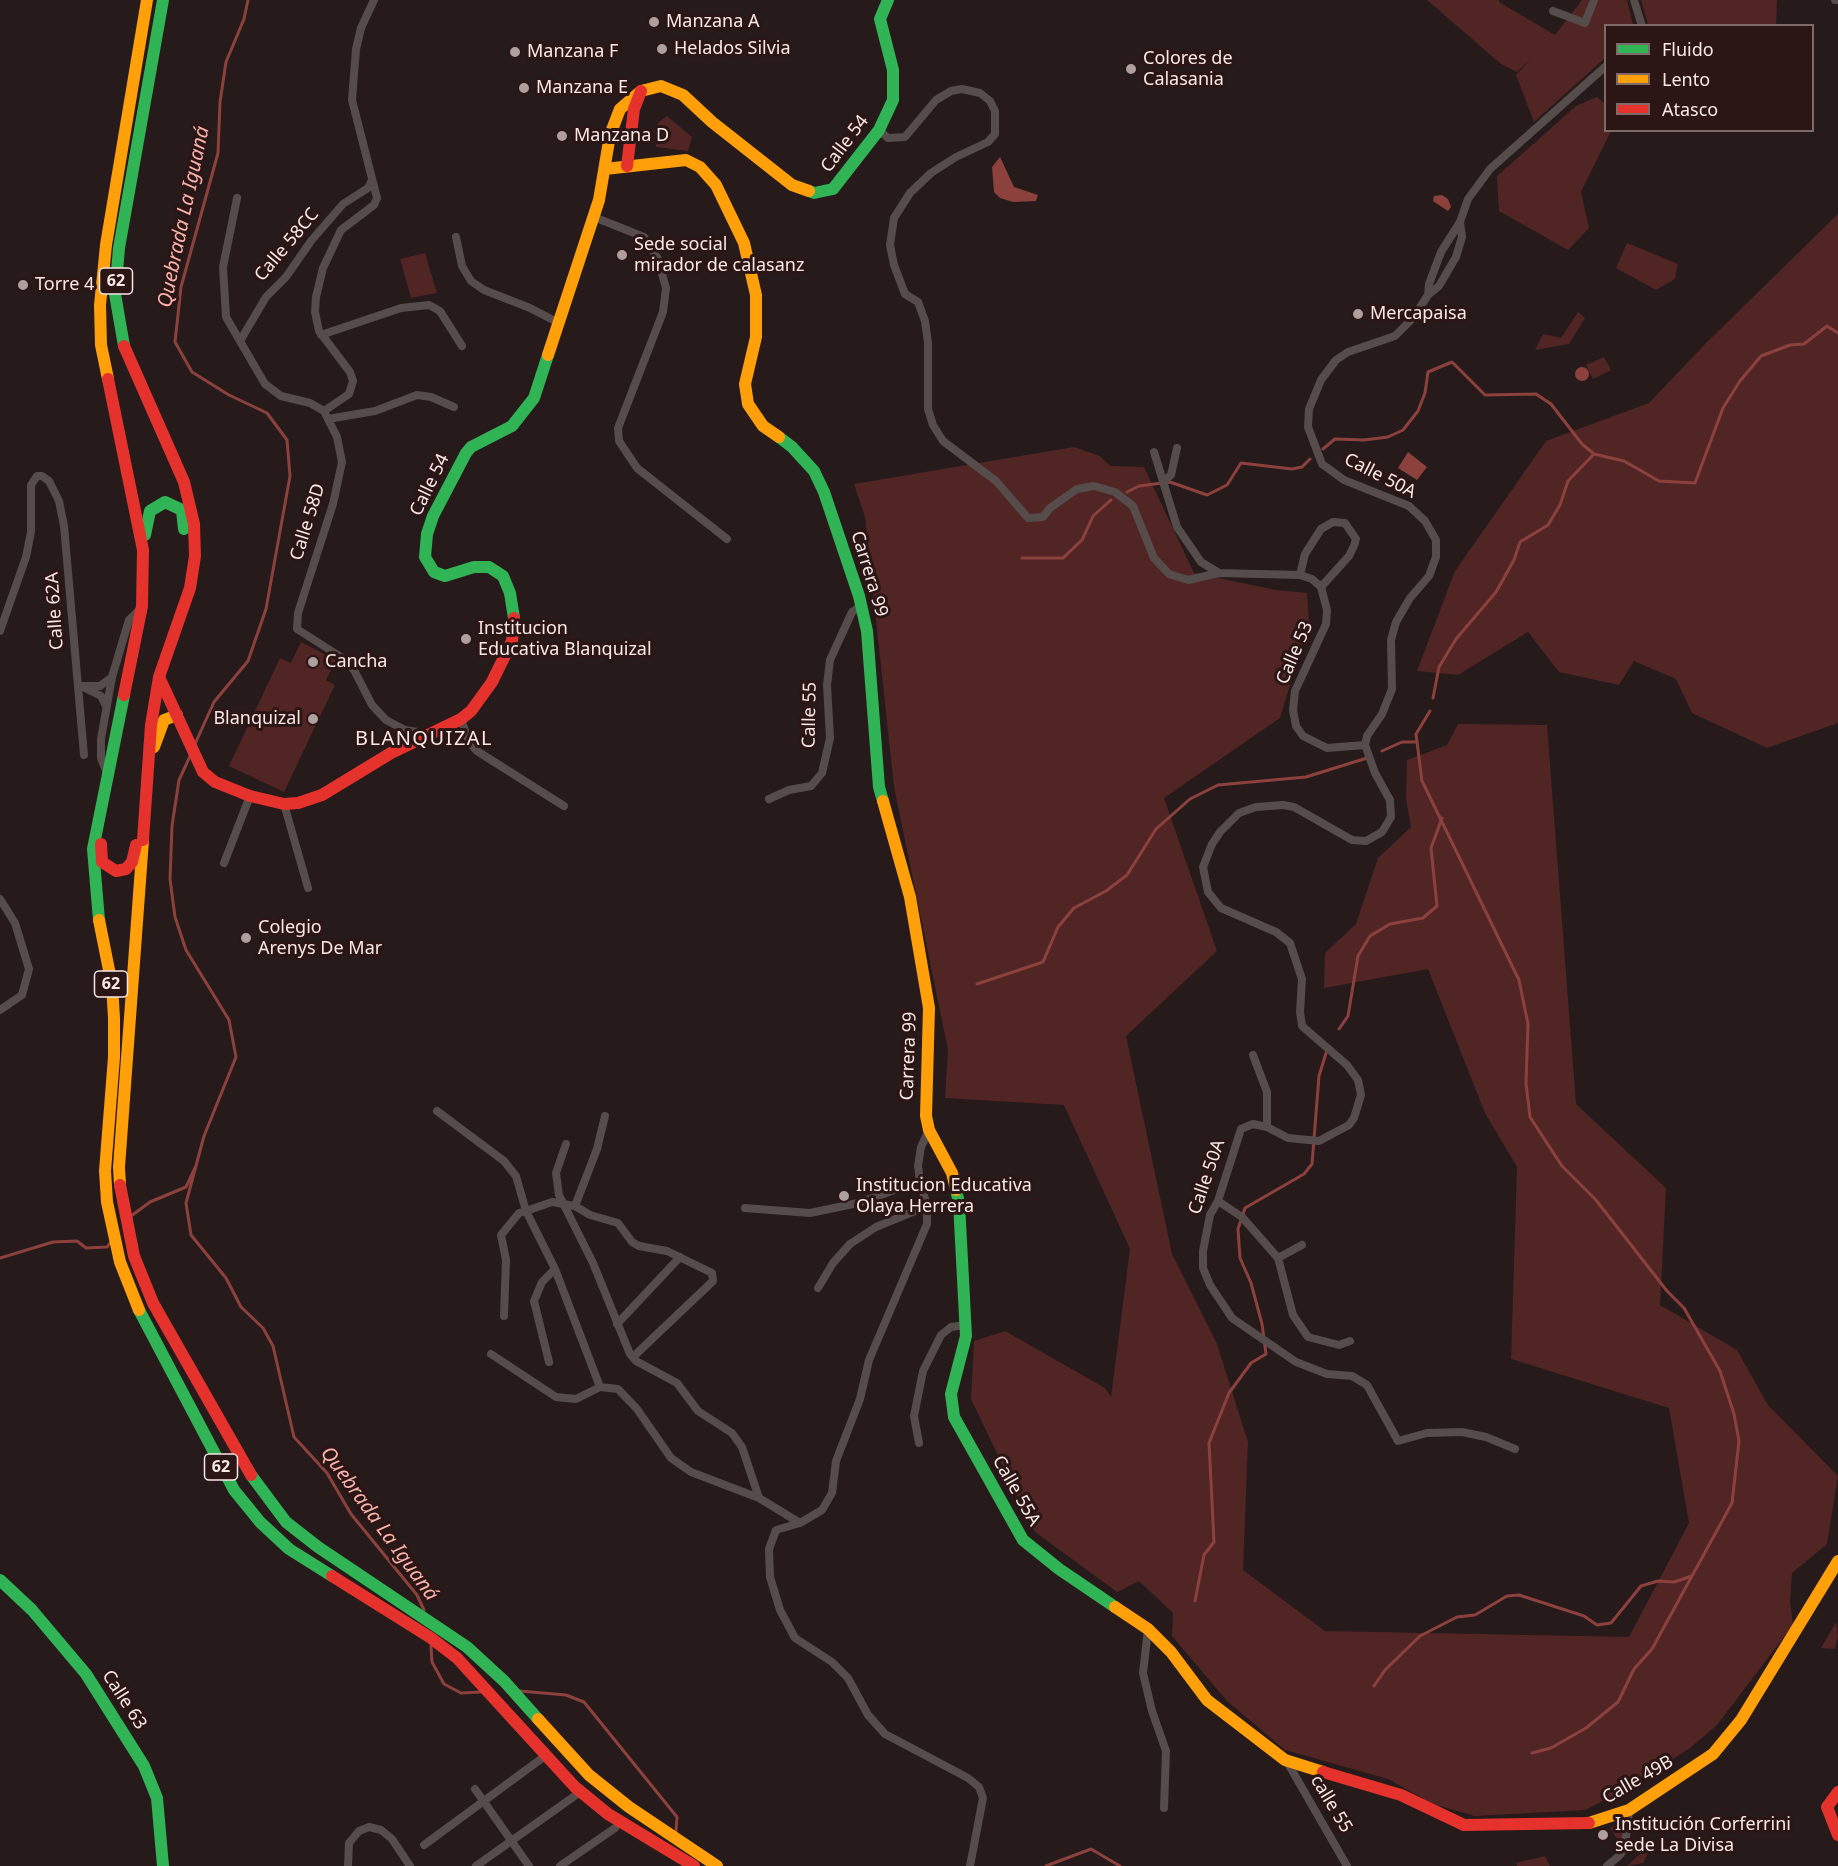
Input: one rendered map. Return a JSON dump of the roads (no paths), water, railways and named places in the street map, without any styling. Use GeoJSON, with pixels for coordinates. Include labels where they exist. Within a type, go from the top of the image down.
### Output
{"type":"FeatureCollection","features":[{"type":"Feature","properties":{"kind":"main road","name":"62"},"geometry":{"type":"LineString","coordinates":[[147,0],[127,132],[106,245],[100,305],[101,345],[143,550],[142,606],[93,849],[93,876],[114,1018],[114,1057],[105,1171],[107,1202],[120,1262],[152,1336],[221,1467],[247,1508],[289,1549],[431,1638],[457,1658],[569,1781],[590,1800],[616,1819],[694,1866]]}},
{"type":"Feature","properties":{"kind":"main road","name":"62"},"geometry":{"type":"LineString","coordinates":[[163,0],[119,248],[115,294],[122,341],[184,482],[194,524],[195,551],[187,602],[159,677],[151,725],[119,1167],[121,1197],[134,1256],[153,1303],[241,1462],[264,1495],[300,1534],[467,1647],[504,1681],[560,1746],[596,1781],[629,1807],[717,1866]]}},
{"type":"Feature","properties":{"kind":"main road","name":"Calle 54"},"geometry":{"type":"LineString","coordinates":[[159,677],[203,772],[215,782],[250,796],[284,804],[298,803],[322,795],[391,753],[461,719],[485,694],[508,650],[514,633],[513,604],[503,576],[489,567],[474,567],[445,576],[434,572],[425,557],[427,534],[433,516],[466,453],[471,447],[512,426],[529,406],[594,217],[610,135],[616,118],[632,96],[661,86],[682,95],[787,181],[809,192],[827,191],[838,184],[879,130],[893,100],[893,70],[880,19],[887,2]]}},
{"type":"Feature","properties":{"kind":"main road"},"geometry":{"type":"LineString","coordinates":[[627,166],[634,109],[641,91]]}},
{"type":"Feature","properties":{"kind":"main road","name":"Carrera 99"},"geometry":{"type":"LineString","coordinates":[[605,170],[679,160],[693,163],[708,175],[727,204],[744,243],[756,296],[756,337],[745,384],[748,404],[763,426],[801,454],[814,471],[824,492],[862,605],[867,631],[879,787],[910,897],[929,1008],[930,1033],[925,1107],[930,1130]]}},
{"type":"Feature","properties":{"kind":"main road"},"geometry":{"type":"LineString","coordinates":[[143,550],[150,511],[156,505],[165,502],[174,504],[182,510],[184,534],[195,551]]}},
{"type":"Feature","properties":{"kind":"main road"},"geometry":{"type":"LineString","coordinates":[[148,772],[158,731],[164,720],[177,715]]}},
{"type":"Feature","properties":{"kind":"main road"},"geometry":{"type":"LineString","coordinates":[[102,799],[102,862],[106,867],[116,871],[126,869],[132,862],[136,852],[136,833],[146,800]]}},
{"type":"Feature","properties":{"kind":"main road","name":"Calle 55A"},"geometry":{"type":"LineString","coordinates":[[930,1130],[952,1173],[957,1193],[966,1325],[951,1394],[952,1408],[954,1417],[1014,1528],[1031,1548],[1148,1629],[1171,1652],[1207,1700],[1286,1760]]}},
{"type":"Feature","properties":{"kind":"main road","name":"Calle 49B"},"geometry":{"type":"LineString","coordinates":[[1286,1760],[1401,1794],[1464,1825],[1594,1823],[1629,1810],[1713,1754],[1732,1732],[1806,1617],[1838,1561]]}},
{"type":"Feature","properties":{"kind":"main road","name":"Calle 63"},"geometry":{"type":"LineString","coordinates":[[0,1580],[32,1610],[86,1674],[144,1766],[157,1798],[163,1866]]}},
{"type":"Feature","properties":{"kind":"main road"},"geometry":{"type":"LineString","coordinates":[[1838,1792],[1829,1801],[1827,1807],[1838,1835]]}},
{"type":"Feature","properties":{"kind":"street"},"geometry":{"type":"LineString","coordinates":[[326,415],[349,394],[353,381],[350,372],[321,335],[315,312],[323,268],[341,230],[374,205],[377,193],[352,100],[356,49],[361,28],[374,0]]}},
{"type":"Feature","properties":{"kind":"street"},"geometry":{"type":"LineString","coordinates":[[1553,11],[1585,23],[1594,0]]}},
{"type":"Feature","properties":{"kind":"street"},"geometry":{"type":"LineString","coordinates":[[1634,0],[1641,24]]}},
{"type":"Feature","properties":{"kind":"street","name":"Calle 50A"},"geometry":{"type":"LineString","coordinates":[[1428,295],[1428,284],[1441,252],[1460,222],[1468,199],[1490,169],[1604,67]]}},
{"type":"Feature","properties":{"kind":"street"},"geometry":{"type":"LineString","coordinates":[[879,130],[888,138],[905,137],[936,100],[962,89],[980,93],[990,101],[995,111],[995,134],[988,142],[950,160],[910,193],[894,218],[890,245],[894,265],[905,294],[918,302],[925,321],[928,343],[928,409],[933,425],[943,441],[996,481],[1028,518],[1043,517],[1050,508],[1077,489],[1094,486],[1115,492],[1133,507],[1154,558],[1169,574],[1188,580],[1219,573],[1300,575],[1312,579],[1321,587],[1350,556],[1354,546],[1356,539],[1345,523],[1333,522],[1321,529],[1305,554],[1300,575]]}},
{"type":"Feature","properties":{"kind":"street","name":"Calle 58CC"},"geometry":{"type":"LineString","coordinates":[[240,341],[266,297],[286,277],[311,241],[342,204],[368,188],[372,180]]}},
{"type":"Feature","properties":{"kind":"street"},"geometry":{"type":"LineString","coordinates":[[237,198],[223,267],[222,291],[226,316],[265,384],[281,396],[310,403],[326,415],[375,411],[417,395],[431,397],[454,407]]}},
{"type":"Feature","properties":{"kind":"street"},"geometry":{"type":"LineString","coordinates":[[594,217],[644,237],[658,259],[666,288],[663,312],[618,428],[619,441],[638,468],[727,539]]}},
{"type":"Feature","properties":{"kind":"street","name":"Calle 50A"},"geometry":{"type":"LineString","coordinates":[[1365,745],[1367,736],[1382,714],[1392,689],[1391,640],[1396,622],[1410,598],[1429,576],[1436,557],[1436,540],[1425,520],[1408,506],[1344,480],[1322,464],[1308,427],[1309,409],[1321,380],[1336,360],[1348,352],[1401,332],[1428,295],[1439,286],[1456,257],[1462,237],[1460,222]]}},
{"type":"Feature","properties":{"kind":"street"},"geometry":{"type":"LineString","coordinates":[[456,237],[462,266],[471,281],[484,290],[530,308],[559,323]]}},
{"type":"Feature","properties":{"kind":"street"},"geometry":{"type":"LineString","coordinates":[[321,335],[401,309],[429,305],[440,311],[462,346]]}},
{"type":"Feature","properties":{"kind":"street","name":"Calle 58D"},"geometry":{"type":"LineString","coordinates":[[326,415],[337,437],[342,462],[333,504],[295,624],[300,633],[344,659],[354,670],[372,705],[386,720],[405,730],[431,735]]}},
{"type":"Feature","properties":{"kind":"street"},"geometry":{"type":"LineString","coordinates":[[1164,485],[1171,475],[1177,448]]}},
{"type":"Feature","properties":{"kind":"street"},"geometry":{"type":"LineString","coordinates":[[1154,452],[1177,527],[1201,562],[1219,573]]}},
{"type":"Feature","properties":{"kind":"street","name":"Calle 62A"},"geometry":{"type":"LineString","coordinates":[[0,631],[26,557],[31,532],[31,485],[37,476],[50,481],[59,501],[64,525],[84,755]]}},
{"type":"Feature","properties":{"kind":"street","name":"Calle 53"},"geometry":{"type":"LineString","coordinates":[[1321,587],[1327,610],[1326,624],[1295,691],[1293,710],[1296,726],[1303,736],[1327,748],[1365,745]]}},
{"type":"Feature","properties":{"kind":"street","name":"Calle 55"},"geometry":{"type":"LineString","coordinates":[[769,800],[789,790],[806,788],[820,777],[830,738],[826,685],[830,660],[852,612],[862,605]]}},
{"type":"Feature","properties":{"kind":"street"},"geometry":{"type":"LineString","coordinates":[[107,773],[101,758],[106,706],[112,677],[129,620],[142,606]]}},
{"type":"Feature","properties":{"kind":"street"},"geometry":{"type":"LineString","coordinates":[[79,686],[100,686],[112,677]]}},
{"type":"Feature","properties":{"kind":"street"},"geometry":{"type":"LineString","coordinates":[[79,686],[101,696],[106,706]]}},
{"type":"Feature","properties":{"kind":"street"},"geometry":{"type":"LineString","coordinates":[[461,719],[470,742],[477,751],[564,806]]}},
{"type":"Feature","properties":{"kind":"street"},"geometry":{"type":"LineString","coordinates":[[1253,1055],[1268,1092],[1267,1127],[1288,1138],[1314,1142],[1333,1136],[1349,1125],[1354,1118],[1361,1095],[1358,1080],[1347,1065],[1302,1026],[1300,1012],[1302,980],[1290,943],[1276,932],[1221,909],[1208,892],[1203,867],[1212,844],[1220,832],[1239,813],[1256,807],[1283,805],[1294,807],[1352,840],[1366,841],[1382,832],[1391,817],[1390,800],[1375,773],[1365,745]]}},
{"type":"Feature","properties":{"kind":"street"},"geometry":{"type":"LineString","coordinates":[[224,863],[250,796]]}},
{"type":"Feature","properties":{"kind":"street"},"geometry":{"type":"LineString","coordinates":[[284,804],[308,888]]}},
{"type":"Feature","properties":{"kind":"street"},"geometry":{"type":"LineString","coordinates":[[0,899],[15,922],[29,969],[22,995],[0,1010]]}},
{"type":"Feature","properties":{"kind":"street"},"geometry":{"type":"LineString","coordinates":[[437,1111],[512,1168],[526,1211],[555,1269],[600,1387]]}},
{"type":"Feature","properties":{"kind":"street"},"geometry":{"type":"LineString","coordinates":[[575,1206],[597,1149],[605,1116]]}},
{"type":"Feature","properties":{"kind":"street","name":"Calle 50A"},"geometry":{"type":"LineString","coordinates":[[1267,1127],[1252,1124],[1241,1129],[1218,1201],[1210,1215],[1203,1251],[1203,1268],[1210,1285],[1232,1318],[1296,1362],[1328,1374],[1352,1376],[1367,1385],[1398,1441],[1427,1433],[1462,1432],[1486,1437],[1515,1449]]}},
{"type":"Feature","properties":{"kind":"street"},"geometry":{"type":"LineString","coordinates":[[930,1130],[920,1154],[920,1181],[927,1206],[925,1230],[869,1360],[860,1399],[836,1461],[832,1493],[822,1510],[800,1523],[776,1530],[769,1549],[770,1577],[780,1610],[795,1638],[832,1662],[848,1678],[868,1715],[885,1734],[968,1778],[980,1787],[983,1798],[970,1866]]}},
{"type":"Feature","properties":{"kind":"street"},"geometry":{"type":"LineString","coordinates":[[566,1144],[556,1173],[559,1195],[593,1263],[633,1357],[677,1383],[699,1411],[732,1433],[742,1447],[759,1498]]}},
{"type":"Feature","properties":{"kind":"street"},"geometry":{"type":"LineString","coordinates":[[745,1208],[810,1213],[858,1203],[920,1181]]}},
{"type":"Feature","properties":{"kind":"street"},"geometry":{"type":"LineString","coordinates":[[1218,1201],[1242,1217],[1278,1258],[1293,1315],[1308,1337],[1339,1345],[1350,1341]]}},
{"type":"Feature","properties":{"kind":"street"},"geometry":{"type":"LineString","coordinates":[[504,1316],[507,1260],[501,1235],[519,1213],[552,1202],[575,1206],[591,1215],[618,1223],[632,1242],[639,1246],[680,1257],[712,1273],[714,1279],[633,1357]]}},
{"type":"Feature","properties":{"kind":"street"},"geometry":{"type":"LineString","coordinates":[[819,1288],[833,1263],[850,1244],[876,1227],[927,1206]]}},
{"type":"Feature","properties":{"kind":"street"},"geometry":{"type":"LineString","coordinates":[[1278,1258],[1302,1245]]}},
{"type":"Feature","properties":{"kind":"street"},"geometry":{"type":"LineString","coordinates":[[618,1324],[680,1257]]}},
{"type":"Feature","properties":{"kind":"street"},"geometry":{"type":"LineString","coordinates":[[549,1362],[534,1301],[542,1282],[555,1269]]}},
{"type":"Feature","properties":{"kind":"street"},"geometry":{"type":"LineString","coordinates":[[919,1443],[914,1416],[923,1371],[941,1335],[951,1327],[966,1325]]}},
{"type":"Feature","properties":{"kind":"street"},"geometry":{"type":"LineString","coordinates":[[491,1354],[556,1397],[576,1399],[600,1387],[618,1389],[637,1409],[671,1458],[677,1463],[691,1472],[759,1498],[800,1523]]}},
{"type":"Feature","properties":{"kind":"street"},"geometry":{"type":"LineString","coordinates":[[1148,1629],[1143,1673],[1152,1711],[1166,1751],[1164,1808]]}},
{"type":"Feature","properties":{"kind":"street"},"geometry":{"type":"LineString","coordinates":[[424,1845],[541,1759]]}},
{"type":"Feature","properties":{"kind":"street","name":"calle 55"},"geometry":{"type":"LineString","coordinates":[[1286,1760],[1347,1866]]}},
{"type":"Feature","properties":{"kind":"street"},"geometry":{"type":"LineString","coordinates":[[475,1790],[529,1866]]}},
{"type":"Feature","properties":{"kind":"street"},"geometry":{"type":"LineString","coordinates":[[476,1866],[576,1795]]}},
{"type":"Feature","properties":{"kind":"street","name":"Calle 49B"},"geometry":{"type":"LineString","coordinates":[[1607,1866],[1616,1859],[1625,1846],[1629,1810]]}},
{"type":"Feature","properties":{"kind":"street"},"geometry":{"type":"LineString","coordinates":[[348,1866],[349,1843],[359,1830],[369,1827],[381,1830],[392,1839],[410,1866]]}},
{"type":"Feature","properties":{"kind":"street"},"geometry":{"type":"LineString","coordinates":[[560,1866],[615,1828]]}},
{"type":"Feature","properties":{"kind":"waterway","name":"Quebrada La Iguaná"},"geometry":{"type":"LineString","coordinates":[[195,744],[214,702],[248,661],[266,609],[290,476],[287,440],[267,413],[229,395],[192,372],[175,342],[181,287],[218,153],[220,102],[226,62],[244,19],[248,0]]}},
{"type":"Feature","properties":{"kind":"waterway"},"geometry":{"type":"LineString","coordinates":[[1433,698],[1439,667],[1456,639],[1496,592],[1514,560],[1520,542],[1548,525],[1560,505],[1568,481],[1594,454],[1624,461],[1659,481],[1695,483],[1723,408],[1740,381],[1761,356],[1790,345],[1804,344],[1827,326],[1838,333]]}},
{"type":"Feature","properties":{"kind":"waterway"},"geometry":{"type":"LineString","coordinates":[[1323,449],[1335,439],[1364,440],[1388,437],[1403,430],[1418,411],[1425,393],[1428,372],[1452,362],[1485,395],[1536,394],[1551,404],[1582,444],[1594,454]]}},
{"type":"Feature","properties":{"kind":"waterway"},"geometry":{"type":"LineString","coordinates":[[1127,492],[1139,486],[1170,482],[1207,495],[1227,485],[1241,463],[1292,469],[1302,467],[1310,459]]}},
{"type":"Feature","properties":{"kind":"waterway"},"geometry":{"type":"LineString","coordinates":[[1022,558],[1063,558],[1082,540],[1093,516],[1111,500]]}},
{"type":"Feature","properties":{"kind":"waterway"},"geometry":{"type":"LineString","coordinates":[[1430,711],[1416,734],[1422,781],[1519,980],[1528,1024],[1526,1083],[1530,1117],[1562,1166],[1596,1200],[1667,1291],[1684,1308],[1720,1371],[1734,1414],[1739,1441],[1732,1503],[1652,1649],[1634,1669],[1618,1702],[1586,1728],[1551,1748],[1532,1753]]}},
{"type":"Feature","properties":{"kind":"waterway"},"geometry":{"type":"LineString","coordinates":[[1382,751],[1402,742],[1417,742]]}},
{"type":"Feature","properties":{"kind":"waterway","name":"Quebrada La Iguaná"},"geometry":{"type":"LineString","coordinates":[[190,756],[179,780],[172,826],[170,879],[175,917],[186,950],[229,1020],[236,1057],[204,1136],[186,1203],[191,1235],[226,1278],[241,1307],[263,1328],[273,1346],[294,1437],[327,1473],[351,1514],[417,1595],[424,1610]]}},
{"type":"Feature","properties":{"kind":"waterway"},"geometry":{"type":"LineString","coordinates":[[977,984],[1043,962],[1058,927],[1074,908],[1106,891],[1127,875],[1156,829],[1190,799],[1218,785],[1306,777],[1367,758]]}},
{"type":"Feature","properties":{"kind":"waterway"},"geometry":{"type":"LineString","coordinates":[[1339,1029],[1348,1016],[1358,956],[1370,936],[1390,924],[1423,918],[1437,906],[1431,848],[1442,818]]}},
{"type":"Feature","properties":{"kind":"waterway"},"geometry":{"type":"LineString","coordinates":[[1195,1601],[1204,1555],[1214,1542],[1209,1443],[1229,1393],[1251,1363],[1266,1354],[1262,1324],[1251,1283],[1240,1258],[1238,1229],[1245,1208],[1304,1174],[1312,1164],[1319,1076],[1327,1050]]}},
{"type":"Feature","properties":{"kind":"waterway"},"geometry":{"type":"LineString","coordinates":[[131,1216],[150,1202],[186,1187],[195,1168]]}},
{"type":"Feature","properties":{"kind":"waterway"},"geometry":{"type":"LineString","coordinates":[[0,1258],[53,1242],[77,1241],[86,1248],[107,1247],[111,1242]]}},
{"type":"Feature","properties":{"kind":"waterway"},"geometry":{"type":"LineString","coordinates":[[1374,1686],[1385,1670],[1420,1636],[1457,1617],[1475,1615],[1507,1596],[1519,1595],[1584,1616],[1597,1625],[1611,1623],[1641,1586],[1658,1581],[1674,1582],[1692,1576]]}},
{"type":"Feature","properties":{"kind":"waterway","name":"Quebrada La Iguaná"},"geometry":{"type":"LineString","coordinates":[[431,1646],[432,1662],[444,1684],[461,1693],[481,1692]]}},
{"type":"Feature","properties":{"kind":"waterway","name":"Quebrada La Iguaná"},"geometry":{"type":"LineString","coordinates":[[520,1691],[566,1695],[584,1702],[677,1817],[676,1831]]}},
{"type":"Feature","properties":{"kind":"waterway"},"geometry":{"type":"LineString","coordinates":[[1046,1866],[1091,1849],[1120,1866]]}},
{"type":"Feature","properties":{"kind":"place","name":"Manzana A"},"geometry":{"type":"Point","coordinates":[654,22]}},
{"type":"Feature","properties":{"kind":"place","name":"Helados Silvia"},"geometry":{"type":"Point","coordinates":[662,49]}},
{"type":"Feature","properties":{"kind":"place","name":"Manzana F"},"geometry":{"type":"Point","coordinates":[515,52]}},
{"type":"Feature","properties":{"kind":"place","name":"Colores de Calasania"},"geometry":{"type":"Point","coordinates":[1131,69]}},
{"type":"Feature","properties":{"kind":"place","name":"Manzana E"},"geometry":{"type":"Point","coordinates":[524,88]}},
{"type":"Feature","properties":{"kind":"place","name":"Manzana D"},"geometry":{"type":"Point","coordinates":[562,136]}},
{"type":"Feature","properties":{"kind":"place","name":"Sede social mirador de calasanz"},"geometry":{"type":"Point","coordinates":[622,255]}},
{"type":"Feature","properties":{"kind":"place","name":"Torre 4"},"geometry":{"type":"Point","coordinates":[23,285]}},
{"type":"Feature","properties":{"kind":"place","name":"Mercapaisa"},"geometry":{"type":"Point","coordinates":[1358,314]}},
{"type":"Feature","properties":{"kind":"place","name":"Institucion Educativa Blanquizal"},"geometry":{"type":"Point","coordinates":[466,639]}},
{"type":"Feature","properties":{"kind":"place","name":"Cancha"},"geometry":{"type":"Point","coordinates":[313,662]}},
{"type":"Feature","properties":{"kind":"place","name":"Blanquizal"},"geometry":{"type":"Point","coordinates":[313,719]}},
{"type":"Feature","properties":{"kind":"place","name":"Colegio Arenys De Mar"},"geometry":{"type":"Point","coordinates":[246,938]}},
{"type":"Feature","properties":{"kind":"place","name":"Institucion Educativa Olaya Herrera"},"geometry":{"type":"Point","coordinates":[844,1196]}},
{"type":"Feature","properties":{"kind":"place","name":"Institución Corferrini sede La Divisa"},"geometry":{"type":"Point","coordinates":[1603,1835]}},
{"type":"Feature","properties":{"kind":"district","name":"BLANQUIZAL"},"geometry":{"type":"Point","coordinates":[424,739]}}]}
